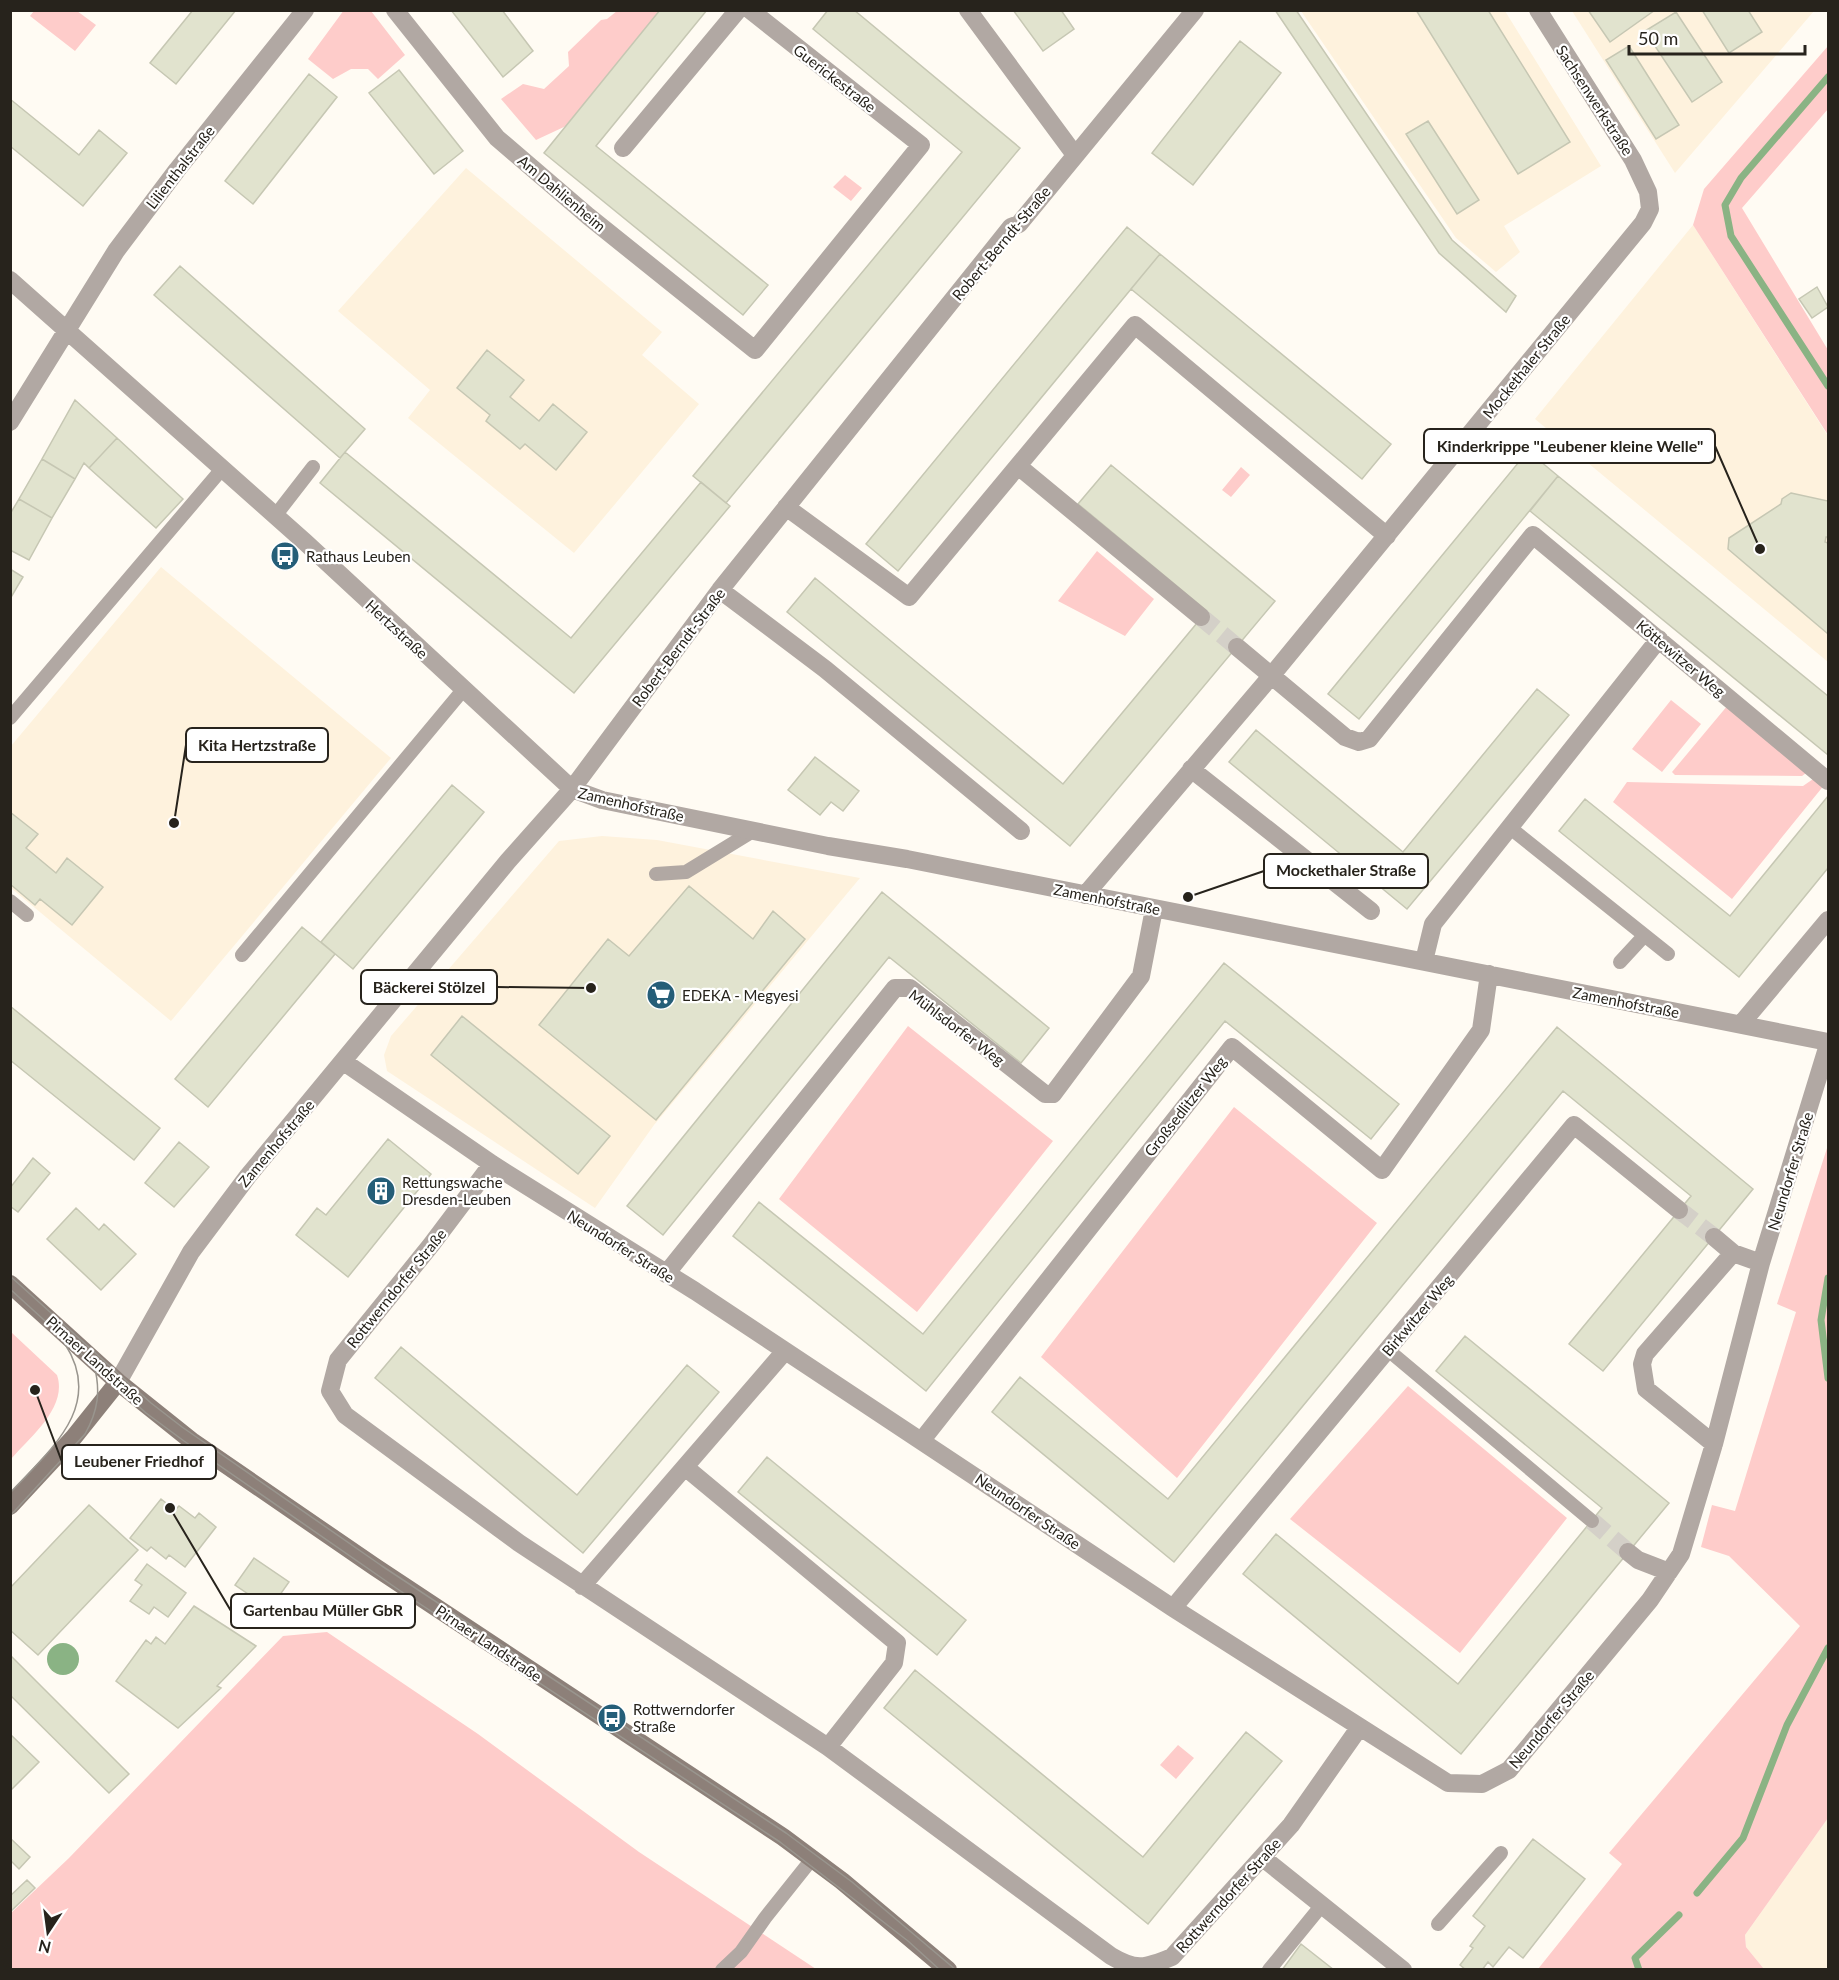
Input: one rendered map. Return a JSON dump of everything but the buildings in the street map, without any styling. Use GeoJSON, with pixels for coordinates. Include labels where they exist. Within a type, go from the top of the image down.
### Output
{"type":"FeatureCollection","features":[{"type":"Feature","properties":{"kind":"street","name":"Lilienthalstraße"},"geometry":{"type":"LineString","coordinates":[[10,422],[135,225],[305,10]]}},
{"type":"Feature","properties":{"kind":"street","name":"Am Dahlienheim"},"geometry":{"type":"LineString","coordinates":[[395,10],[497,138],[588,216],[755,350],[921,145]]}},
{"type":"Feature","properties":{"kind":"street"},"geometry":{"type":"LineString","coordinates":[[623,148],[738,10]]}},
{"type":"Feature","properties":{"kind":"street","name":"Guerickestraße"},"geometry":{"type":"LineString","coordinates":[[750,10],[921,145]]}},
{"type":"Feature","properties":{"kind":"street"},"geometry":{"type":"LineString","coordinates":[[968,10],[1075,155]]}},
{"type":"Feature","properties":{"kind":"street","name":"Robert-Berndt-Straße"},"geometry":{"type":"LineString","coordinates":[[572,789],[720,590],[786,507],[1011,227],[1019,224],[1195,10]]}},
{"type":"Feature","properties":{"kind":"street","name":"Sachsenwerkstraße"},"geometry":{"type":"LineString","coordinates":[[1538,10],[1634,160],[1648,192]]}},
{"type":"Feature","properties":{"kind":"street","name":"Mockethaler Straße"},"geometry":{"type":"LineString","coordinates":[[1085,895],[1272,675],[1643,223],[1650,209],[1648,192]]}},
{"type":"Feature","properties":{"kind":"street","name":"Hertzstraße"},"geometry":{"type":"LineString","coordinates":[[10,280],[275,516],[572,789]]}},
{"type":"Feature","properties":{"kind":"street"},"geometry":{"type":"LineString","coordinates":[[786,507],[909,597],[1135,325],[1387,536]]}},
{"type":"Feature","properties":{"kind":"street"},"geometry":{"type":"LineString","coordinates":[[1018,466],[1201,617]]}},
{"type":"Feature","properties":{"kind":"street","name":"Köttewitzer Weg"},"geometry":{"type":"LineString","coordinates":[[1272,675],[1345,737],[1359,742],[1369,739],[1533,535],[1828,781]]}},
{"type":"Feature","properties":{"kind":"street"},"geometry":{"type":"LineString","coordinates":[[720,590],[825,669],[1021,831]]}},
{"type":"Feature","properties":{"kind":"street"},"geometry":{"type":"LineString","coordinates":[[1424,961],[1433,924],[1659,639]]}},
{"type":"Feature","properties":{"kind":"street"},"geometry":{"type":"LineString","coordinates":[[1237,647],[1272,675]]}},
{"type":"Feature","properties":{"kind":"street"},"geometry":{"type":"LineString","coordinates":[[1191,769],[1371,911]]}},
{"type":"Feature","properties":{"kind":"street","name":"Zamenhofstraße"},"geometry":{"type":"LineString","coordinates":[[118,1382],[191,1252],[248,1176],[508,861],[572,789],[602,800],[753,831],[1424,961],[1828,1043]]}},
{"type":"Feature","properties":{"kind":"street","name":"Mühlsdorfer Weg"},"geometry":{"type":"LineString","coordinates":[[666,1274],[895,988],[910,988],[1045,1094],[1053,1094],[1141,976],[1154,909]]}},
{"type":"Feature","properties":{"kind":"street"},"geometry":{"type":"LineString","coordinates":[[1741,1024],[1828,920]]}},
{"type":"Feature","properties":{"kind":"street","name":"Großsedlitzer Weg"},"geometry":{"type":"LineString","coordinates":[[922,1440],[1232,1047],[1382,1170],[1481,1030],[1489,974]]}},
{"type":"Feature","properties":{"kind":"street","name":"Neundorfer Straße"},"geometry":{"type":"LineString","coordinates":[[344,1062],[492,1164],[922,1440],[1173,1608],[1359,1728],[1448,1783],[1482,1784],[1509,1770],[1650,1600],[1681,1554],[1714,1444],[1761,1263],[1828,1043]]}},
{"type":"Feature","properties":{"kind":"street","name":"Birkwitzer Weg"},"geometry":{"type":"LineString","coordinates":[[1173,1608],[1574,1125],[1679,1210]]}},
{"type":"Feature","properties":{"kind":"street","name":"Rottwerndorfer Straße"},"geometry":{"type":"LineString","coordinates":[[492,1164],[338,1360],[330,1391],[345,1415],[519,1543],[828,1748],[1070,1927],[1130,1968],[1150,1966],[1172,1957],[1291,1825],[1359,1728]]}},
{"type":"Feature","properties":{"kind":"street"},"geometry":{"type":"LineString","coordinates":[[1714,1237],[1733,1253],[1761,1263]]}},
{"type":"Feature","properties":{"kind":"street"},"geometry":{"type":"LineString","coordinates":[[1714,1444],[1646,1389],[1642,1364],[1645,1354],[1733,1253]]}},
{"type":"Feature","properties":{"kind":"street","name":"Pirnaer Landstraße"},"geometry":{"type":"LineString","coordinates":[[10,1284],[118,1382],[193,1442],[812,1859],[948,1970]]}},
{"type":"Feature","properties":{"kind":"street"},"geometry":{"type":"LineString","coordinates":[[582,1586],[785,1351]]}},
{"type":"Feature","properties":{"kind":"street"},"geometry":{"type":"LineString","coordinates":[[10,1506],[74,1437],[118,1382]]}},
{"type":"Feature","properties":{"kind":"street"},"geometry":{"type":"LineString","coordinates":[[685,1467],[897,1642],[894,1663],[828,1748]]}},
{"type":"Feature","properties":{"kind":"street"},"geometry":{"type":"LineString","coordinates":[[1628,1552],[1638,1560],[1670,1572]]}},
{"type":"Feature","properties":{"kind":"street"},"geometry":{"type":"LineString","coordinates":[[1263,1858],[1403,1970]]}},
{"type":"Feature","properties":{"kind":"lane"},"geometry":{"type":"LineString","coordinates":[[275,516],[313,467]]}},
{"type":"Feature","properties":{"kind":"lane"},"geometry":{"type":"LineString","coordinates":[[10,718],[222,469]]}},
{"type":"Feature","properties":{"kind":"lane"},"geometry":{"type":"LineString","coordinates":[[242,956],[463,690]]}},
{"type":"Feature","properties":{"kind":"lane"},"geometry":{"type":"LineString","coordinates":[[1509,827],[1668,954]]}},
{"type":"Feature","properties":{"kind":"lane"},"geometry":{"type":"LineString","coordinates":[[656,874],[686,872],[753,831]]}},
{"type":"Feature","properties":{"kind":"lane"},"geometry":{"type":"LineString","coordinates":[[10,901],[27,915]]}},
{"type":"Feature","properties":{"kind":"lane"},"geometry":{"type":"LineString","coordinates":[[1620,962],[1644,936]]}},
{"type":"Feature","properties":{"kind":"lane"},"geometry":{"type":"LineString","coordinates":[[1388,1350],[1592,1521]]}},
{"type":"Feature","properties":{"kind":"lane"},"geometry":{"type":"LineString","coordinates":[[1438,1924],[1501,1853]]}},
{"type":"Feature","properties":{"kind":"lane"},"geometry":{"type":"LineString","coordinates":[[722,1970],[741,1952],[812,1859]]}},
{"type":"Feature","properties":{"kind":"lane"},"geometry":{"type":"LineString","coordinates":[[1269,1970],[1322,1905]]}},
{"type":"Feature","properties":{"kind":"shaded area"},"geometry":{"type":"Polygon","coordinates":[[[344,10],[371,11],[405,55],[378,79],[368,69],[351,69],[333,79],[308,59],[344,10]]]}},
{"type":"Feature","properties":{"kind":"shaded area"},"geometry":{"type":"Polygon","coordinates":[[[34,11],[77,11],[96,25],[75,51],[30,16],[34,11]]]}},
{"type":"Feature","properties":{"kind":"shaded area"},"geometry":{"type":"Polygon","coordinates":[[[617,11],[660,11],[566,126],[536,140],[501,99],[523,84],[544,89],[569,66],[568,52],[601,20],[607,19],[617,11]]]}},
{"type":"Feature","properties":{"kind":"shaded area"},"geometry":{"type":"Polygon","coordinates":[[[1301,11],[1505,11],[1601,166],[1504,226],[1520,252],[1496,272],[1456,238],[1301,11]]]}},
{"type":"Feature","properties":{"kind":"shaded area"},"geometry":{"type":"Polygon","coordinates":[[[1572,11],[1814,11],[1675,173],[1572,11]]]}},
{"type":"Feature","properties":{"kind":"shaded area"},"geometry":{"type":"Polygon","coordinates":[[[1828,46],[1828,109],[1742,208],[1828,350],[1828,435],[1693,225],[1704,189],[1828,46]]]}},
{"type":"Feature","properties":{"kind":"shaded area"},"geometry":{"type":"Polygon","coordinates":[[[466,168],[662,332],[642,355],[699,404],[574,553],[408,418],[430,390],[338,311],[466,168]]]}},
{"type":"Feature","properties":{"kind":"shaded area"},"geometry":{"type":"Polygon","coordinates":[[[845,175],[862,188],[851,201],[833,187],[845,175]]]}},
{"type":"Feature","properties":{"kind":"shaded area"},"geometry":{"type":"Polygon","coordinates":[[[1693,225],[1828,436],[1828,662],[1535,419],[1693,225]]]}},
{"type":"Feature","properties":{"kind":"shaded area"},"geometry":{"type":"Polygon","coordinates":[[[1241,467],[1250,475],[1231,497],[1222,490],[1241,467]]]}},
{"type":"Feature","properties":{"kind":"shaded area"},"geometry":{"type":"Polygon","coordinates":[[[1097,551],[1154,599],[1125,636],[1058,601],[1097,551]]]}},
{"type":"Feature","properties":{"kind":"shaded area"},"geometry":{"type":"Polygon","coordinates":[[[161,567],[391,758],[171,1021],[11,888],[11,746],[161,567]]]}},
{"type":"Feature","properties":{"kind":"shaded area"},"geometry":{"type":"Polygon","coordinates":[[[1671,700],[1701,724],[1662,772],[1632,749],[1671,700]]]}},
{"type":"Feature","properties":{"kind":"shaded area"},"geometry":{"type":"Polygon","coordinates":[[[1728,705],[1809,771],[1802,776],[1675,775],[1672,772],[1728,705]]]}},
{"type":"Feature","properties":{"kind":"shaded area"},"geometry":{"type":"Polygon","coordinates":[[[1816,777],[1825,784],[1732,899],[1613,802],[1627,782],[1803,786],[1816,777]]]}},
{"type":"Feature","properties":{"kind":"shaded area"},"geometry":{"type":"Polygon","coordinates":[[[602,836],[657,840],[860,878],[654,1125],[595,1208],[387,1071],[384,1055],[391,1036],[559,841],[602,836]]]}},
{"type":"Feature","properties":{"kind":"shaded area"},"geometry":{"type":"Polygon","coordinates":[[[908,1026],[1053,1141],[917,1312],[779,1199],[908,1026]]]}},
{"type":"Feature","properties":{"kind":"shaded area"},"geometry":{"type":"Polygon","coordinates":[[[1234,1107],[1377,1223],[1177,1478],[1041,1357],[1234,1107]]]}},
{"type":"Feature","properties":{"kind":"shaded area"},"geometry":{"type":"Polygon","coordinates":[[[1828,1145],[1828,1818],[1745,1935],[1746,1947],[1764,1969],[1538,1969],[1622,1864],[1609,1853],[1800,1626],[1729,1556],[1701,1547],[1712,1505],[1735,1511],[1796,1312],[1777,1304],[1828,1145]]]}},
{"type":"Feature","properties":{"kind":"shaded area"},"geometry":{"type":"Polygon","coordinates":[[[11,1332],[57,1375],[59,1387],[57,1399],[45,1421],[11,1459],[11,1332]]]}},
{"type":"Feature","properties":{"kind":"shaded area"},"geometry":{"type":"Polygon","coordinates":[[[1408,1386],[1567,1518],[1460,1653],[1290,1519],[1408,1386]]]}},
{"type":"Feature","properties":{"kind":"shaded area"},"geometry":{"type":"Polygon","coordinates":[[[327,1632],[478,1734],[639,1852],[816,1969],[11,1970],[11,1913],[69,1858],[283,1636],[327,1632]]]}},
{"type":"Feature","properties":{"kind":"shaded area"},"geometry":{"type":"Polygon","coordinates":[[[63,1643],[74,1648],[79,1659],[74,1670],[63,1675],[52,1670],[47,1659],[52,1648],[63,1643]]]}},
{"type":"Feature","properties":{"kind":"shaded area"},"geometry":{"type":"Polygon","coordinates":[[[1178,1745],[1194,1758],[1176,1779],[1160,1765],[1178,1745]]]}},
{"type":"Feature","properties":{"kind":"shaded area"},"geometry":{"type":"Polygon","coordinates":[[[1828,1818],[1828,1969],[1764,1969],[1746,1947],[1745,1935],[1828,1818]]]}},
{"type":"Feature","properties":{"kind":"waterway"},"geometry":{"type":"LineString","coordinates":[[1828,77],[1741,178],[1725,205],[1731,236],[1828,386]]}},
{"type":"Feature","properties":{"kind":"waterway"},"geometry":{"type":"LineString","coordinates":[[1828,1278],[1821,1320],[1828,1378]]}},
{"type":"Feature","properties":{"kind":"waterway"},"geometry":{"type":"LineString","coordinates":[[1697,1893],[1743,1838],[1787,1725],[1828,1648]]}},
{"type":"Feature","properties":{"kind":"waterway"},"geometry":{"type":"LineString","coordinates":[[1639,1970],[1635,1958],[1679,1915]]}},
{"type":"Feature","properties":{"kind":"tunnel"},"geometry":{"type":"LineString","coordinates":[[1201,617],[1237,647]]}},
{"type":"Feature","properties":{"kind":"tunnel"},"geometry":{"type":"LineString","coordinates":[[1679,1210],[1714,1237]]}},
{"type":"Feature","properties":{"kind":"tunnel"},"geometry":{"type":"LineString","coordinates":[[1592,1521],[1628,1552]]}},
{"type":"Feature","properties":{"kind":"tram line"},"geometry":{"type":"LineString","coordinates":[[10,1276],[151,1403],[182,1427],[382,1566],[786,1833],[852,1882],[956,1970]]}},
{"type":"Feature","properties":{"kind":"tram line"},"geometry":{"type":"LineString","coordinates":[[10,1289],[146,1413],[184,1441],[399,1590],[780,1842],[908,1941],[940,1970]]}},
{"type":"Feature","properties":{"kind":"tram line"},"geometry":{"type":"LineString","coordinates":[[10,1493],[56,1443],[68,1426],[76,1407],[79,1387],[76,1366],[65,1344]]}},
{"type":"Feature","properties":{"kind":"tram line"},"geometry":{"type":"LineString","coordinates":[[10,1516],[85,1434],[97,1401],[94,1365]]}},
{"type":"Feature","properties":{"kind":"place","name":"Kinderkrippe \"Leubener kleine Welle\""},"geometry":{"type":"Point","coordinates":[1760,549]}},
{"type":"Feature","properties":{"kind":"place","name":"Rathaus Leuben"},"geometry":{"type":"Point","coordinates":[285,556]}},
{"type":"Feature","properties":{"kind":"place","name":"Kita Hertzstraße"},"geometry":{"type":"Point","coordinates":[174,823]}},
{"type":"Feature","properties":{"kind":"place","name":"Mockethaler Straße"},"geometry":{"type":"Point","coordinates":[1188,897]}},
{"type":"Feature","properties":{"kind":"place","name":"Bäckerei Stölzel"},"geometry":{"type":"Point","coordinates":[591,988]}},
{"type":"Feature","properties":{"kind":"place","name":"EDEKA - Megyesi"},"geometry":{"type":"Point","coordinates":[661,995]}},
{"type":"Feature","properties":{"kind":"place","name":"Rettungswache Dresden-Leuben"},"geometry":{"type":"Point","coordinates":[381,1191]}},
{"type":"Feature","properties":{"kind":"place","name":"Leubener Friedhof"},"geometry":{"type":"Point","coordinates":[35,1390]}},
{"type":"Feature","properties":{"kind":"place","name":"Gartenbau Müller GbR"},"geometry":{"type":"Point","coordinates":[170,1508]}},
{"type":"Feature","properties":{"kind":"place","name":"Rottwerndorfer Straße"},"geometry":{"type":"Point","coordinates":[612,1718]}}]}
